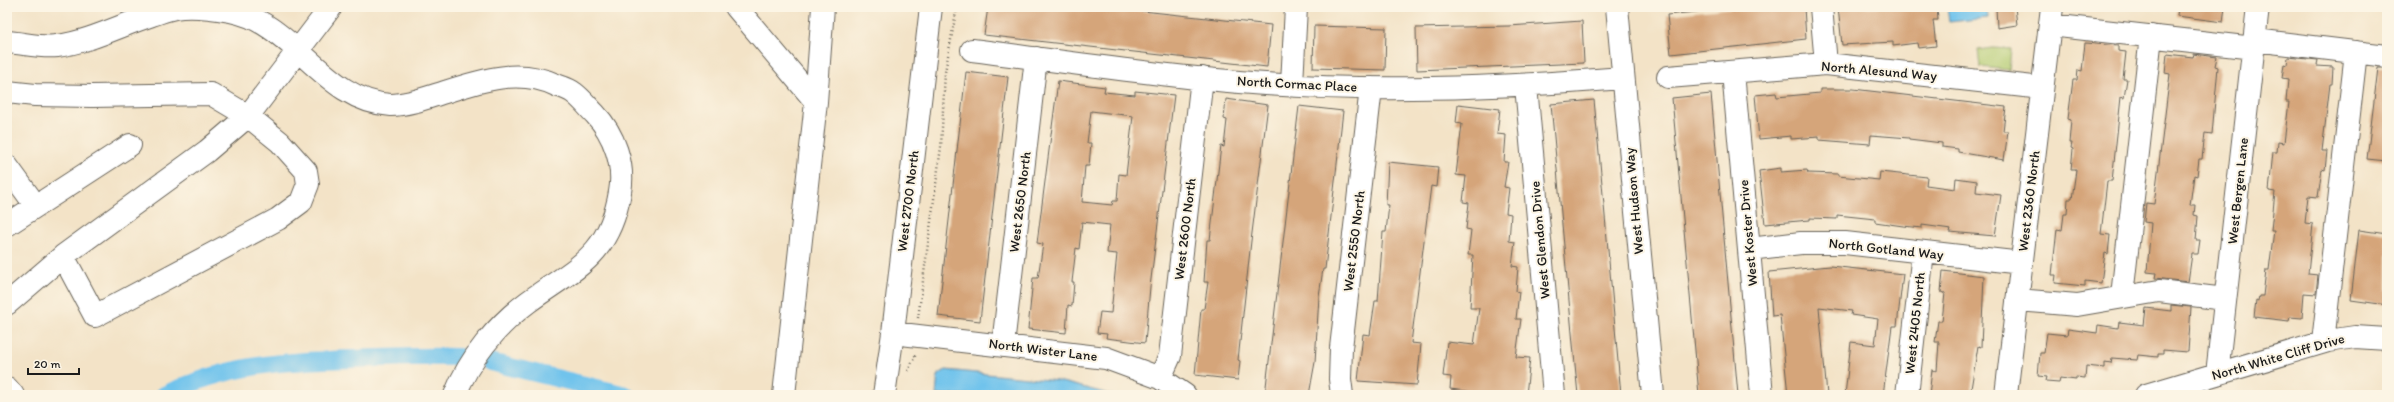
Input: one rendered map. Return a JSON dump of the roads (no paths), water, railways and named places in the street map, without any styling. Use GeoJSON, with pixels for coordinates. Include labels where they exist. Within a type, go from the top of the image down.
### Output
{"type":"FeatureCollection","features":[{"type":"Feature","properties":{"kind":"street"},"geometry":{"type":"LineString","coordinates":[[7,304],[63,256],[207,151],[248,116],[332,7]]}},
{"type":"Feature","properties":{"kind":"street"},"geometry":{"type":"LineString","coordinates":[[736,7],[816,102]]}},
{"type":"Feature","properties":{"kind":"street"},"geometry":{"type":"LineString","coordinates":[[784,395],[816,102],[823,7]]}},
{"type":"Feature","properties":{"kind":"street","name":"West 2700 North"},"geometry":{"type":"LineString","coordinates":[[884,395],[893,333],[931,7]]}},
{"type":"Feature","properties":{"kind":"street"},"geometry":{"type":"LineString","coordinates":[[1292,84],[1296,7]]}},
{"type":"Feature","properties":{"kind":"street","name":"West Hudson Way"},"geometry":{"type":"LineString","coordinates":[[1617,7],[1653,395]]}},
{"type":"Feature","properties":{"kind":"street"},"geometry":{"type":"LineString","coordinates":[[1821,7],[1826,64]]}},
{"type":"Feature","properties":{"kind":"street","name":"West Bergen Lane"},"geometry":{"type":"LineString","coordinates":[[2217,374],[2258,7]]}},
{"type":"Feature","properties":{"kind":"street"},"geometry":{"type":"LineString","coordinates":[[7,42],[55,46],[90,38],[174,8],[199,8],[233,12],[260,21],[299,51],[333,82],[365,98],[392,105],[430,97],[478,81],[511,75],[544,79],[573,92],[601,120],[621,160],[621,190],[609,232],[584,264],[526,303],[496,331],[462,376],[455,395]]}},
{"type":"Feature","properties":{"kind":"street"},"geometry":{"type":"LineString","coordinates":[[2051,16],[2151,36],[2356,52],[2387,56]]}},
{"type":"Feature","properties":{"kind":"street","name":"West 2360 North"},"geometry":{"type":"LineString","coordinates":[[2006,395],[2051,16]]}},
{"type":"Feature","properties":{"kind":"street"},"geometry":{"type":"LineString","coordinates":[[2122,296],[2151,36]]}},
{"type":"Feature","properties":{"kind":"street","name":"North Cormac Place"},"geometry":{"type":"LineString","coordinates":[[972,50],[1202,78],[1371,88],[1526,86],[1623,78]]}},
{"type":"Feature","properties":{"kind":"street"},"geometry":{"type":"LineString","coordinates":[[2322,342],[2356,52]]}},
{"type":"Feature","properties":{"kind":"street","name":"West 2650 North"},"geometry":{"type":"LineString","coordinates":[[1003,345],[1036,58]]}},
{"type":"Feature","properties":{"kind":"street","name":"North Alesund Way"},"geometry":{"type":"LineString","coordinates":[[1668,77],[1826,64],[2042,88]]}},
{"type":"Feature","properties":{"kind":"street","name":"West Koster Drive"},"geometry":{"type":"LineString","coordinates":[[1733,72],[1762,395]]}},
{"type":"Feature","properties":{"kind":"street","name":"West 2600 North"},"geometry":{"type":"LineString","coordinates":[[1160,378],[1170,356],[1202,78]]}},
{"type":"Feature","properties":{"kind":"street","name":"West Glendon Drive"},"geometry":{"type":"LineString","coordinates":[[1526,86],[1554,395]]}},
{"type":"Feature","properties":{"kind":"street","name":"West 2550 North"},"geometry":{"type":"LineString","coordinates":[[1342,395],[1340,379],[1341,348],[1371,88]]}},
{"type":"Feature","properties":{"kind":"street"},"geometry":{"type":"LineString","coordinates":[[7,92],[35,95],[92,96],[211,94],[248,116],[280,142],[306,171],[308,184],[301,202],[278,220],[95,316],[63,256]]}},
{"type":"Feature","properties":{"kind":"street"},"geometry":{"type":"LineString","coordinates":[[7,225],[130,145]]}},
{"type":"Feature","properties":{"kind":"street"},"geometry":{"type":"LineString","coordinates":[[7,166],[36,206]]}},
{"type":"Feature","properties":{"kind":"street","name":"North Gotland Way"},"geometry":{"type":"LineString","coordinates":[[1749,249],[1823,242],[2022,263]]}},
{"type":"Feature","properties":{"kind":"street","name":"West 2405 North"},"geometry":{"type":"LineString","coordinates":[[1907,395],[1923,252]]}},
{"type":"Feature","properties":{"kind":"street"},"geometry":{"type":"LineString","coordinates":[[2017,300],[2077,306],[2122,296],[2159,291],[2225,299]]}},
{"type":"Feature","properties":{"kind":"street","name":"North Wister Lane"},"geometry":{"type":"LineString","coordinates":[[893,333],[1106,358],[1160,378],[1185,395]]}},
{"type":"Feature","properties":{"kind":"street","name":"North White Cliff Drive"},"geometry":{"type":"LineString","coordinates":[[2146,395],[2322,342],[2355,337],[2387,339]]}},
{"type":"Feature","properties":{"kind":"street"},"geometry":{"type":"LineString","coordinates":[[7,388],[13,395]]}},
{"type":"Feature","properties":{"kind":"water"},"geometry":{"type":"Polygon","coordinates":[[[1947,7],[1987,7],[1988,18],[1949,22],[1947,7]]]}},
{"type":"Feature","properties":{"kind":"water"},"geometry":{"type":"Polygon","coordinates":[[[946,370],[1058,381],[1113,395],[936,395],[938,374],[946,370]]]}},
{"type":"Feature","properties":{"kind":"waterway"},"geometry":{"type":"LineString","coordinates":[[164,395],[211,377],[257,366],[280,363],[327,360],[459,357]]}},
{"type":"Feature","properties":{"kind":"waterway"},"geometry":{"type":"LineString","coordinates":[[490,362],[626,395]]}}]}
